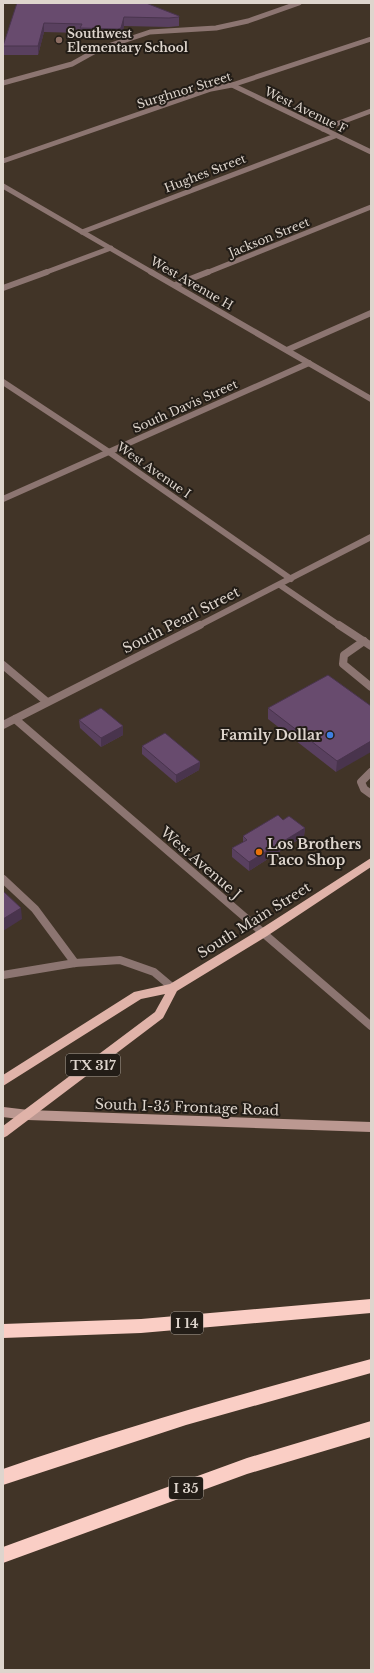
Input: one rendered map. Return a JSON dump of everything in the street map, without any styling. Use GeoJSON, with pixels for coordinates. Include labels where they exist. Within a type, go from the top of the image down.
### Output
{"type":"FeatureCollection","features":[{"type":"Feature","properties":{"kind":"highway","name":"I 14"},"geometry":{"type":"LineString","coordinates":[[3,1331],[136,1327],[371,1306]]}},
{"type":"Feature","properties":{"kind":"highway"},"geometry":{"type":"LineString","coordinates":[[3,1476],[87,1447],[225,1405],[371,1366]]}},
{"type":"Feature","properties":{"kind":"highway","name":"I 35"},"geometry":{"type":"LineString","coordinates":[[3,1555],[247,1466],[371,1429]]}},
{"type":"Feature","properties":{"kind":"main road","name":"South Main Street"},"geometry":{"type":"LineString","coordinates":[[3,1081],[138,995],[173,988],[263,933],[371,862]]}},
{"type":"Feature","properties":{"kind":"main road","name":"TX 317"},"geometry":{"type":"LineString","coordinates":[[3,1133],[28,1116],[160,1014],[173,988]]}},
{"type":"Feature","properties":{"kind":"main road","name":"South I-35 Frontage Road"},"geometry":{"type":"LineString","coordinates":[[3,1112],[28,1116],[371,1127]]}},
{"type":"Feature","properties":{"kind":"street"},"geometry":{"type":"LineString","coordinates":[[3,83],[72,64],[99,49],[150,32],[216,28],[248,21],[298,3]]}},
{"type":"Feature","properties":{"kind":"street","name":"Surghnor Street"},"geometry":{"type":"LineString","coordinates":[[3,161],[211,89],[232,86],[371,39]]}},
{"type":"Feature","properties":{"kind":"street","name":"West Avenue F"},"geometry":{"type":"LineString","coordinates":[[232,86],[371,152]]}},
{"type":"Feature","properties":{"kind":"street"},"geometry":{"type":"LineString","coordinates":[[323,129],[371,112]]}},
{"type":"Feature","properties":{"kind":"street","name":"Hughes Street"},"geometry":{"type":"LineString","coordinates":[[82,232],[336,136]]}},
{"type":"Feature","properties":{"kind":"street","name":"West Avenue H"},"geometry":{"type":"LineString","coordinates":[[3,186],[371,399]]}},
{"type":"Feature","properties":{"kind":"street","name":"Jackson Street"},"geometry":{"type":"LineString","coordinates":[[175,286],[371,207]]}},
{"type":"Feature","properties":{"kind":"street"},"geometry":{"type":"LineString","coordinates":[[3,288],[111,248]]}},
{"type":"Feature","properties":{"kind":"street"},"geometry":{"type":"LineString","coordinates":[[287,350],[371,313]]}},
{"type":"Feature","properties":{"kind":"street","name":"South Davis Street"},"geometry":{"type":"LineString","coordinates":[[3,499],[309,363]]}},
{"type":"Feature","properties":{"kind":"street","name":"West Avenue I"},"geometry":{"type":"LineString","coordinates":[[3,382],[109,452],[291,579]]}},
{"type":"Feature","properties":{"kind":"street","name":"South Pearl Street"},"geometry":{"type":"LineString","coordinates":[[3,725],[371,538]]}},
{"type":"Feature","properties":{"kind":"street"},"geometry":{"type":"LineString","coordinates":[[280,585],[371,646]]}},
{"type":"Feature","properties":{"kind":"street"},"geometry":{"type":"LineString","coordinates":[[364,641],[344,655],[343,664],[353,674],[371,687]]}},
{"type":"Feature","properties":{"kind":"street"},"geometry":{"type":"LineString","coordinates":[[3,665],[47,702]]}},
{"type":"Feature","properties":{"kind":"street","name":"West Avenue J"},"geometry":{"type":"LineString","coordinates":[[15,719],[371,1026]]}},
{"type":"Feature","properties":{"kind":"street"},"geometry":{"type":"LineString","coordinates":[[371,772],[361,782],[364,789],[371,794]]}},
{"type":"Feature","properties":{"kind":"street"},"geometry":{"type":"LineString","coordinates":[[3,879],[34,909],[75,963]]}},
{"type":"Feature","properties":{"kind":"street"},"geometry":{"type":"LineString","coordinates":[[3,975],[75,963],[120,960],[154,972],[173,988]]}},
{"type":"Feature","properties":{"kind":"building"},"geometry":{"type":"Polygon","coordinates":[[[17,3],[146,3],[179,17],[124,17],[121,28],[118,29],[80,28],[82,24],[44,23],[38,46],[3,46],[17,3]]]}},
{"type":"Feature","properties":{"kind":"building","name":"Family Dollar"},"geometry":{"type":"Polygon","coordinates":[[[328,675],[371,706],[371,741],[337,761],[268,708],[328,675]]]}},
{"type":"Feature","properties":{"kind":"building"},"geometry":{"type":"Polygon","coordinates":[[[101,708],[123,726],[101,738],[79,720],[101,708]]]}},
{"type":"Feature","properties":{"kind":"building"},"geometry":{"type":"Polygon","coordinates":[[[165,733],[200,762],[176,775],[142,746],[165,733]]]}},
{"type":"Feature","properties":{"kind":"building","name":"Los Brothers Taco Shop"},"geometry":{"type":"Polygon","coordinates":[[[278,815],[283,820],[289,816],[305,828],[249,862],[232,848],[247,840],[243,836],[278,815]]]}},
{"type":"Feature","properties":{"kind":"building"},"geometry":{"type":"Polygon","coordinates":[[[3,891],[21,908],[3,919],[3,891]]]}},
{"type":"Feature","properties":{"kind":"place","name":"Southwest Elementary School"},"geometry":{"type":"Point","coordinates":[59,40]}},
{"type":"Feature","properties":{"kind":"place","name":"Family Dollar"},"geometry":{"type":"Point","coordinates":[330,735]}},
{"type":"Feature","properties":{"kind":"place","name":"Los Brothers Taco Shop"},"geometry":{"type":"Point","coordinates":[259,852]}}]}
